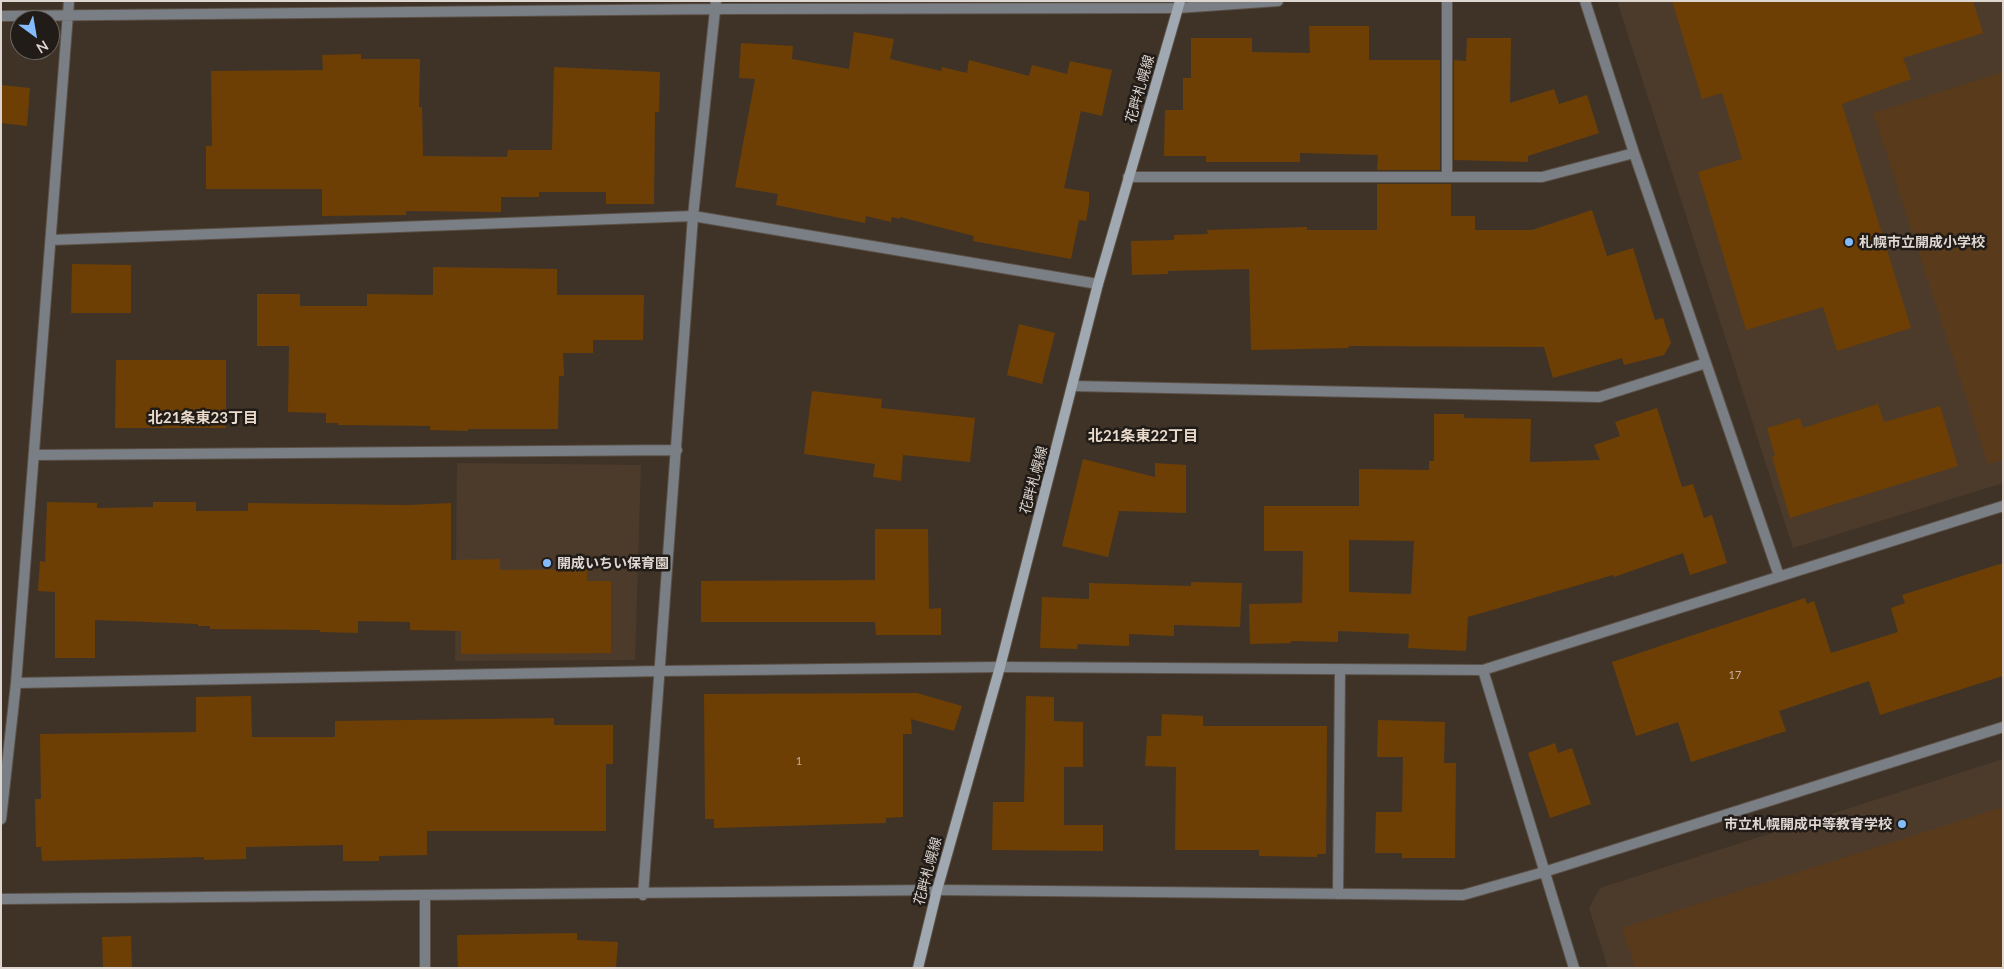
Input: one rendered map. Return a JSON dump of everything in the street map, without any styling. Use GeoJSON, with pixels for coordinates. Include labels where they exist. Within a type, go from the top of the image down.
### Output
{"type":"FeatureCollection","features":[{"type":"Feature","properties":{"kind":"main road","name":"花畔札幌線"},"geometry":{"type":"LineString","coordinates":[[918,968],[937,890],[1000,667],[1098,284],[1179,4]]}},
{"type":"Feature","properties":{"kind":"street"},"geometry":{"type":"LineString","coordinates":[[1,819],[16,684],[70,1]]}},
{"type":"Feature","properties":{"kind":"street"},"geometry":{"type":"LineString","coordinates":[[1,16],[715,5],[1179,4],[1278,1]]}},
{"type":"Feature","properties":{"kind":"street"},"geometry":{"type":"LineString","coordinates":[[1447,1],[1447,175]]}},
{"type":"Feature","properties":{"kind":"street"},"geometry":{"type":"LineString","coordinates":[[1586,1],[1634,153],[1779,576]]}},
{"type":"Feature","properties":{"kind":"street"},"geometry":{"type":"LineString","coordinates":[[643,895],[693,216],[715,5]]}},
{"type":"Feature","properties":{"kind":"street"},"geometry":{"type":"LineString","coordinates":[[1128,178],[1542,176],[1634,153]]}},
{"type":"Feature","properties":{"kind":"street"},"geometry":{"type":"LineString","coordinates":[[51,240],[693,216],[1098,284]]}},
{"type":"Feature","properties":{"kind":"street"},"geometry":{"type":"LineString","coordinates":[[1072,386],[1599,397],[1706,363]]}},
{"type":"Feature","properties":{"kind":"street"},"geometry":{"type":"LineString","coordinates":[[34,455],[677,450]]}},
{"type":"Feature","properties":{"kind":"street"},"geometry":{"type":"LineString","coordinates":[[16,684],[661,670],[1000,667],[1483,670],[2003,506]]}},
{"type":"Feature","properties":{"kind":"street"},"geometry":{"type":"LineString","coordinates":[[1338,894],[1340,669]]}},
{"type":"Feature","properties":{"kind":"street"},"geometry":{"type":"LineString","coordinates":[[1483,670],[1574,968]]}},
{"type":"Feature","properties":{"kind":"street"},"geometry":{"type":"LineString","coordinates":[[1,899],[643,895],[937,890],[1463,895],[1544,872],[2003,728]]}},
{"type":"Feature","properties":{"kind":"street"},"geometry":{"type":"LineString","coordinates":[[425,896],[425,968]]}},
{"type":"Feature","properties":{"kind":"shaded area","name":"札幌市立開成小学校"},"geometry":{"type":"Polygon","coordinates":[[[1617,1],[2003,1],[2003,483],[1793,548],[1617,1]]]}},
{"type":"Feature","properties":{"kind":"shaded area"},"geometry":{"type":"Polygon","coordinates":[[[2003,72],[2003,460],[1988,464],[1873,113],[2003,72]]]}},
{"type":"Feature","properties":{"kind":"shaded area","name":"開成いちい保育園"},"geometry":{"type":"Polygon","coordinates":[[[457,463],[641,465],[635,660],[455,661],[457,463]]]}},
{"type":"Feature","properties":{"kind":"shaded area","name":"市立札幌開成中等教育学校"},"geometry":{"type":"Polygon","coordinates":[[[2003,759],[2003,968],[1608,968],[1589,908],[1600,888],[2003,759]]]}},
{"type":"Feature","properties":{"kind":"shaded area","name":"市立札幌開成中等教育学校"},"geometry":{"type":"Polygon","coordinates":[[[2003,807],[2003,968],[1635,968],[1622,928],[2003,807]]]}},
{"type":"Feature","properties":{"kind":"building"},"geometry":{"type":"Polygon","coordinates":[[[1672,1],[1973,1],[1983,33],[1903,58],[1911,79],[1842,104],[1911,328],[1837,351],[1823,307],[1746,330],[1698,172],[1742,159],[1722,93],[1702,99],[1672,1]]]}},
{"type":"Feature","properties":{"kind":"building"},"geometry":{"type":"Polygon","coordinates":[[[1309,26],[1369,26],[1369,60],[1440,60],[1440,170],[1377,170],[1378,155],[1300,153],[1300,162],[1206,162],[1206,156],[1164,156],[1165,110],[1183,110],[1183,78],[1191,78],[1191,38],[1252,38],[1252,52],[1310,53],[1309,26]]]}},
{"type":"Feature","properties":{"kind":"building"},"geometry":{"type":"Polygon","coordinates":[[[854,32],[894,39],[890,59],[941,71],[942,67],[967,73],[969,60],[1029,76],[1032,65],[1067,74],[1070,61],[1112,70],[1102,116],[1081,111],[1064,188],[1089,192],[1086,221],[1079,220],[1071,259],[973,241],[974,236],[900,217],[900,219],[892,217],[891,222],[866,216],[865,223],[776,205],[778,194],[735,187],[755,79],[739,78],[741,43],[793,46],[792,59],[849,69],[854,32]]]}},
{"type":"Feature","properties":{"kind":"building"},"geometry":{"type":"Polygon","coordinates":[[[1467,38],[1511,38],[1510,103],[1554,89],[1559,104],[1587,95],[1599,133],[1528,156],[1528,162],[1454,160],[1454,60],[1466,61],[1467,38]]]}},
{"type":"Feature","properties":{"kind":"building"},"geometry":{"type":"Polygon","coordinates":[[[361,54],[361,59],[420,59],[419,107],[422,107],[423,156],[507,157],[508,150],[552,150],[554,67],[660,72],[659,112],[655,112],[654,204],[606,204],[606,192],[539,192],[539,197],[501,197],[501,212],[406,211],[406,215],[322,216],[322,189],[206,189],[206,146],[212,146],[211,71],[323,70],[322,55],[361,54]]]}},
{"type":"Feature","properties":{"kind":"building"},"geometry":{"type":"Polygon","coordinates":[[[1,85],[30,88],[27,126],[1,123],[1,85]]]}},
{"type":"Feature","properties":{"kind":"building"},"geometry":{"type":"Polygon","coordinates":[[[1377,184],[1451,184],[1451,216],[1475,216],[1475,230],[1532,230],[1592,210],[1607,256],[1633,248],[1655,320],[1663,318],[1671,343],[1664,355],[1624,365],[1622,358],[1553,378],[1544,347],[1348,346],[1349,348],[1251,350],[1249,269],[1168,271],[1168,274],[1132,275],[1131,241],[1174,240],[1174,235],[1208,234],[1207,230],[1307,227],[1307,230],[1377,230],[1377,184]]]}},
{"type":"Feature","properties":{"kind":"building"},"geometry":{"type":"Polygon","coordinates":[[[72,264],[131,265],[131,313],[71,313],[72,264]]]}},
{"type":"Feature","properties":{"kind":"building"},"geometry":{"type":"Polygon","coordinates":[[[433,267],[557,269],[557,295],[644,295],[643,340],[593,340],[593,353],[563,353],[564,376],[559,376],[558,429],[468,429],[468,431],[430,430],[430,426],[338,425],[338,423],[326,423],[326,413],[288,412],[289,346],[257,346],[257,294],[300,294],[300,306],[367,306],[367,294],[433,295],[433,267]]]}},
{"type":"Feature","properties":{"kind":"building"},"geometry":{"type":"Polygon","coordinates":[[[1019,324],[1055,333],[1042,384],[1007,375],[1019,324]]]}},
{"type":"Feature","properties":{"kind":"building"},"geometry":{"type":"Polygon","coordinates":[[[116,360],[226,360],[226,428],[115,428],[116,360]]]}},
{"type":"Feature","properties":{"kind":"building"},"geometry":{"type":"Polygon","coordinates":[[[812,391],[882,399],[881,408],[975,418],[970,462],[903,455],[901,481],[873,477],[875,464],[804,454],[812,391]]]}},
{"type":"Feature","properties":{"kind":"building"},"geometry":{"type":"Polygon","coordinates":[[[1878,404],[1884,422],[1940,406],[1958,466],[1790,518],[1772,457],[1775,456],[1767,428],[1800,418],[1803,428],[1878,404]]]}},
{"type":"Feature","properties":{"kind":"building"},"geometry":{"type":"Polygon","coordinates":[[[1657,408],[1682,487],[1693,484],[1704,518],[1712,515],[1727,563],[1690,575],[1683,553],[1614,577],[1613,575],[1468,617],[1466,651],[1408,648],[1409,634],[1338,631],[1338,642],[1291,641],[1291,643],[1250,644],[1249,604],[1302,603],[1303,551],[1264,551],[1264,506],[1359,506],[1359,469],[1429,470],[1429,461],[1434,461],[1434,414],[1464,414],[1464,418],[1531,419],[1530,462],[1600,460],[1594,445],[1620,436],[1615,422],[1657,408]],[[1349,540],[1349,592],[1411,594],[1414,541],[1349,540]]]}},
{"type":"Feature","properties":{"kind":"building"},"geometry":{"type":"Polygon","coordinates":[[[1083,459],[1155,477],[1155,463],[1186,465],[1186,513],[1119,511],[1108,557],[1062,546],[1083,459]]]}},
{"type":"Feature","properties":{"kind":"building"},"geometry":{"type":"Polygon","coordinates":[[[47,502],[97,503],[97,508],[153,507],[153,502],[196,502],[196,511],[248,511],[248,503],[408,505],[451,503],[451,560],[500,559],[500,570],[587,569],[587,581],[611,581],[611,653],[461,654],[461,631],[410,630],[410,622],[358,621],[358,633],[320,632],[320,630],[210,629],[210,626],[198,626],[198,624],[95,620],[95,658],[55,658],[55,592],[38,591],[40,561],[45,562],[47,502]]]}},
{"type":"Feature","properties":{"kind":"building"},"geometry":{"type":"Polygon","coordinates":[[[875,529],[928,529],[929,609],[941,608],[941,635],[876,635],[875,622],[701,622],[701,581],[875,580],[875,529]]]}},
{"type":"Feature","properties":{"kind":"building"},"geometry":{"type":"Polygon","coordinates":[[[2003,563],[2003,676],[1880,715],[1869,681],[1779,711],[1786,731],[1691,762],[1678,722],[1636,736],[1612,662],[1805,598],[1807,604],[1814,601],[1831,653],[1898,632],[1891,608],[1905,603],[1902,595],[2003,563]]]}},
{"type":"Feature","properties":{"kind":"building"},"geometry":{"type":"Polygon","coordinates":[[[1191,582],[1242,583],[1240,627],[1174,625],[1174,636],[1129,634],[1129,646],[1078,644],[1077,649],[1040,648],[1042,597],[1089,599],[1089,583],[1191,586],[1191,582]]]}},
{"type":"Feature","properties":{"kind":"building"},"geometry":{"type":"Polygon","coordinates":[[[917,693],[962,706],[954,731],[911,719],[912,734],[903,734],[903,817],[886,818],[886,823],[714,828],[714,819],[705,819],[704,694],[917,693]]]}},
{"type":"Feature","properties":{"kind":"building"},"geometry":{"type":"Polygon","coordinates":[[[251,696],[252,737],[335,737],[335,721],[554,718],[554,725],[613,725],[613,764],[606,764],[606,831],[427,831],[427,855],[379,856],[379,861],[343,861],[343,845],[246,847],[246,859],[204,860],[204,857],[42,861],[41,847],[36,847],[35,799],[41,799],[40,734],[196,732],[196,697],[251,696]]]}},
{"type":"Feature","properties":{"kind":"building"},"geometry":{"type":"Polygon","coordinates":[[[1026,696],[1054,697],[1054,721],[1083,722],[1083,767],[1064,767],[1064,825],[1103,825],[1103,851],[992,850],[993,802],[1024,802],[1026,696]]]}},
{"type":"Feature","properties":{"kind":"building"},"geometry":{"type":"Polygon","coordinates":[[[1162,714],[1203,716],[1203,726],[1327,726],[1326,854],[1317,854],[1317,857],[1259,856],[1259,850],[1175,850],[1176,767],[1145,766],[1147,736],[1161,736],[1162,714]]]}},
{"type":"Feature","properties":{"kind":"building"},"geometry":{"type":"Polygon","coordinates":[[[1378,720],[1445,722],[1444,763],[1456,763],[1455,858],[1402,858],[1402,853],[1375,853],[1376,812],[1402,812],[1403,757],[1377,757],[1378,720]]]}},
{"type":"Feature","properties":{"kind":"building"},"geometry":{"type":"Polygon","coordinates":[[[1555,743],[1558,753],[1572,748],[1591,804],[1550,818],[1528,753],[1555,743]]]}},
{"type":"Feature","properties":{"kind":"building"},"geometry":{"type":"Polygon","coordinates":[[[577,933],[577,940],[618,942],[616,968],[458,968],[457,935],[577,933]]]}},
{"type":"Feature","properties":{"kind":"building"},"geometry":{"type":"Polygon","coordinates":[[[131,936],[132,968],[103,968],[102,937],[131,936]]]}},
{"type":"Feature","properties":{"kind":"place","name":"札幌市立開成小学校"},"geometry":{"type":"Point","coordinates":[1849,242]}},
{"type":"Feature","properties":{"kind":"place","name":"開成いちい保育園"},"geometry":{"type":"Point","coordinates":[547,563]}},
{"type":"Feature","properties":{"kind":"place","name":"市立札幌開成中等教育学校"},"geometry":{"type":"Point","coordinates":[1902,824]}},
{"type":"Feature","properties":{"kind":"district","name":"北21条東23丁目"},"geometry":{"type":"Point","coordinates":[203,418]}},
{"type":"Feature","properties":{"kind":"district","name":"北21条東22丁目"},"geometry":{"type":"Point","coordinates":[1143,436]}}]}
